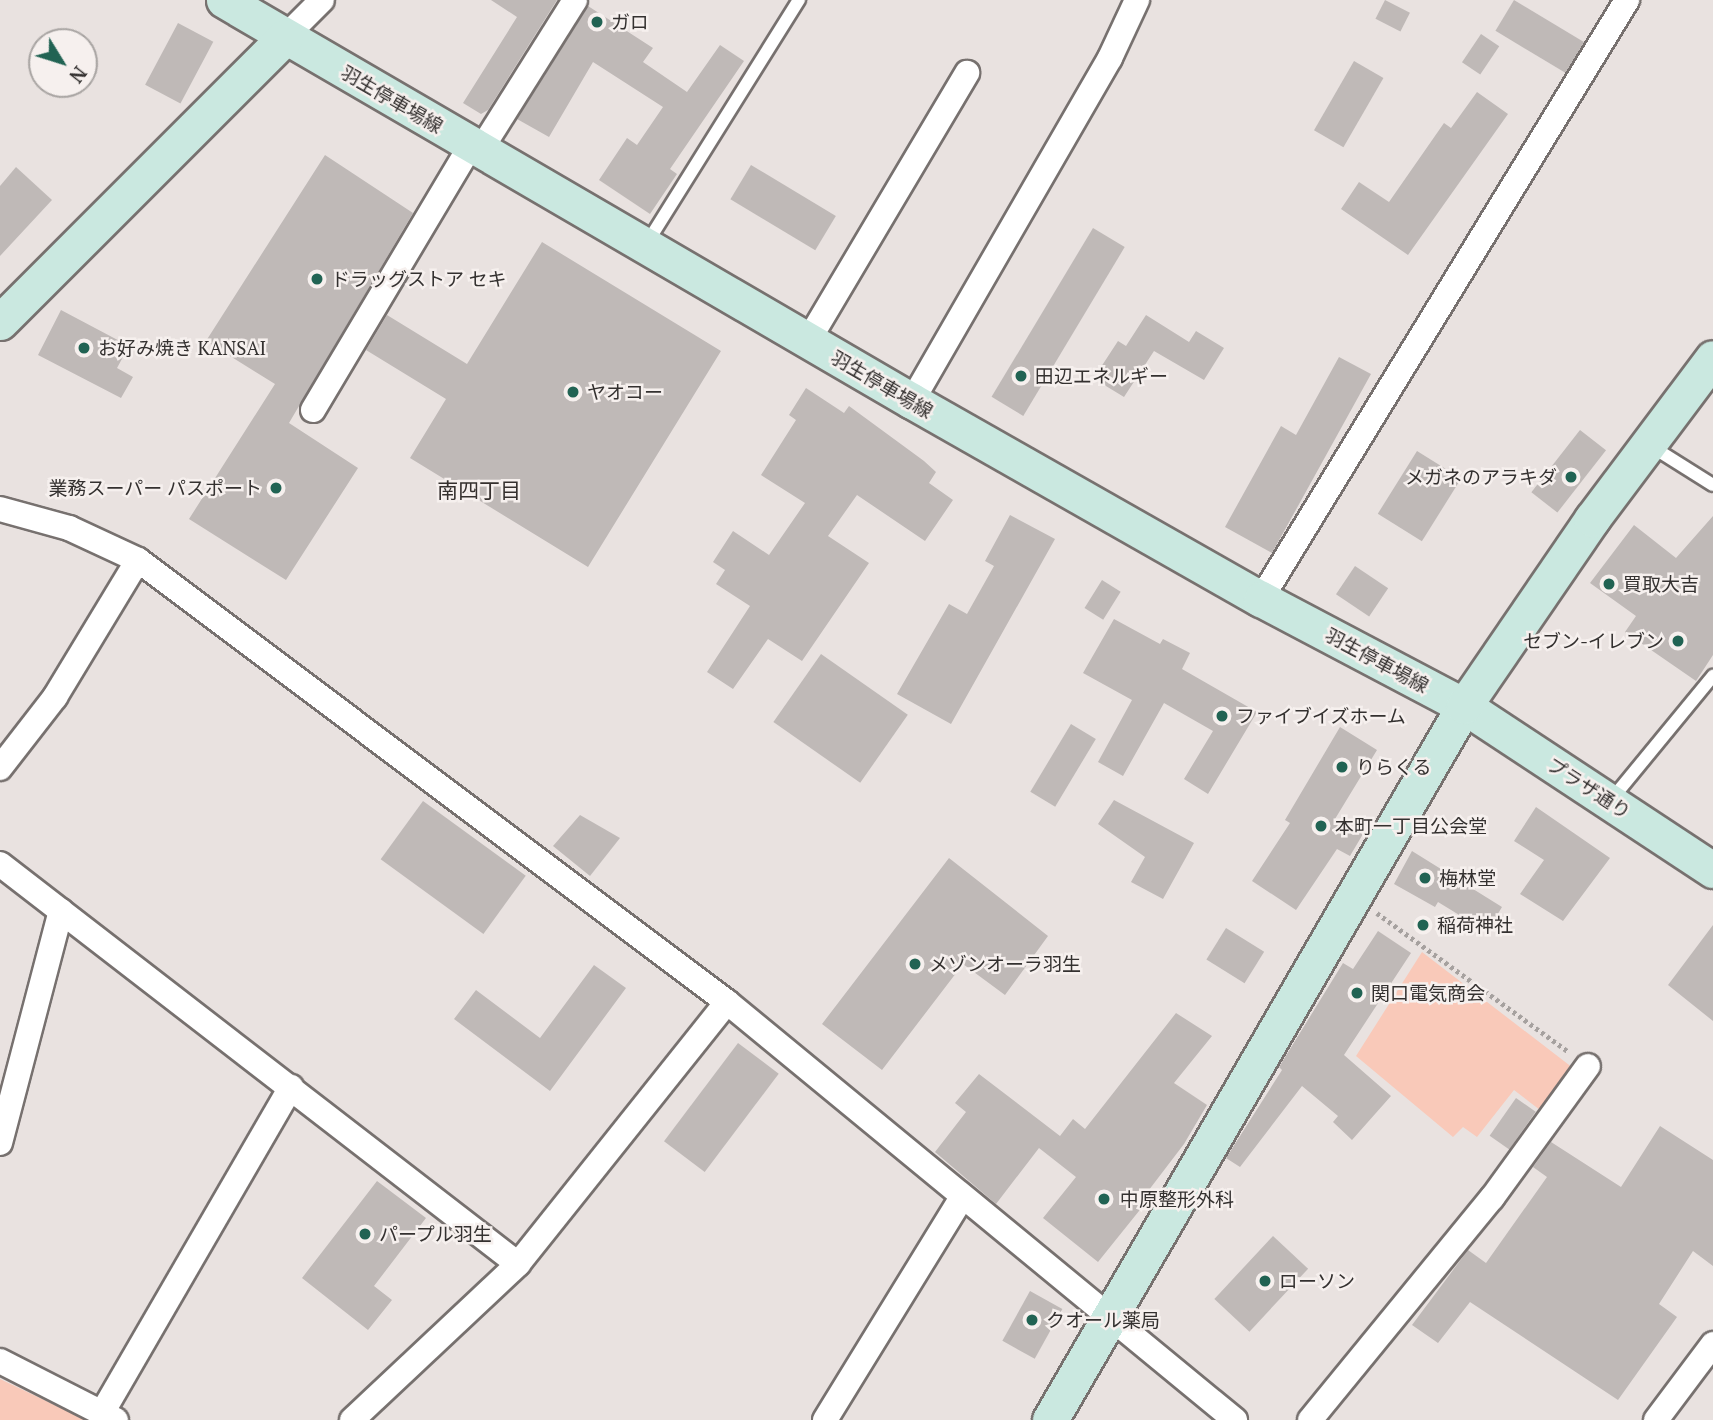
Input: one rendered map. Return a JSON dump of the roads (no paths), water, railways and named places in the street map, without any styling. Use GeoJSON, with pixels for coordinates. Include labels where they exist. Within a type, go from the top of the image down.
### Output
{"type":"FeatureCollection","features":[{"type":"Feature","properties":{"kind":"main road","name":"羽生停車場線"},"geometry":{"type":"LineString","coordinates":[[224,0],[912,401],[1261,599],[1464,706]]}},
{"type":"Feature","properties":{"kind":"main road"},"geometry":{"type":"LineString","coordinates":[[0,322],[285,37]]}},
{"type":"Feature","properties":{"kind":"main road"},"geometry":{"type":"LineString","coordinates":[[1050,1420],[1464,706],[1648,445],[1713,358]]}},
{"type":"Feature","properties":{"kind":"main road","name":"プラザ通り"},"geometry":{"type":"LineString","coordinates":[[1464,706],[1713,870]]}},
{"type":"Feature","properties":{"kind":"street"},"geometry":{"type":"LineString","coordinates":[[285,37],[322,0]]}},
{"type":"Feature","properties":{"kind":"street"},"geometry":{"type":"LineString","coordinates":[[313,410],[476,148],[575,0]]}},
{"type":"Feature","properties":{"kind":"street"},"geometry":{"type":"LineString","coordinates":[[912,401],[1110,58],[1137,0]]}},
{"type":"Feature","properties":{"kind":"street"},"geometry":{"type":"LineString","coordinates":[[1261,599],[1627,0]]}},
{"type":"Feature","properties":{"kind":"street"},"geometry":{"type":"LineString","coordinates":[[808,341],[967,74]]}},
{"type":"Feature","properties":{"kind":"street"},"geometry":{"type":"LineString","coordinates":[[0,509],[69,528],[138,561],[727,1002],[1235,1420]]}},
{"type":"Feature","properties":{"kind":"street"},"geometry":{"type":"LineString","coordinates":[[0,768],[55,697],[138,561]]}},
{"type":"Feature","properties":{"kind":"street"},"geometry":{"type":"LineString","coordinates":[[0,864],[518,1264]]}},
{"type":"Feature","properties":{"kind":"street"},"geometry":{"type":"LineString","coordinates":[[0,1143],[61,911]]}},
{"type":"Feature","properties":{"kind":"street"},"geometry":{"type":"LineString","coordinates":[[352,1420],[518,1264],[727,1002]]}},
{"type":"Feature","properties":{"kind":"street"},"geometry":{"type":"LineString","coordinates":[[1310,1420],[1492,1198],[1588,1066]]}},
{"type":"Feature","properties":{"kind":"street"},"geometry":{"type":"LineString","coordinates":[[0,1362],[109,1417],[291,1087]]}},
{"type":"Feature","properties":{"kind":"street"},"geometry":{"type":"LineString","coordinates":[[825,1420],[962,1197]]}},
{"type":"Feature","properties":{"kind":"street"},"geometry":{"type":"LineString","coordinates":[[1656,1420],[1713,1344]]}},
{"type":"Feature","properties":{"kind":"lane"},"geometry":{"type":"LineString","coordinates":[[645,246],[799,0]]}},
{"type":"Feature","properties":{"kind":"lane"},"geometry":{"type":"LineString","coordinates":[[1648,445],[1713,485]]}},
{"type":"Feature","properties":{"kind":"lane"},"geometry":{"type":"LineString","coordinates":[[1609,802],[1713,676]]}},
{"type":"Feature","properties":{"kind":"place","name":"ガロ"},"geometry":{"type":"Point","coordinates":[597,22]}},
{"type":"Feature","properties":{"kind":"place","name":"ドラッグストア セキ"},"geometry":{"type":"Point","coordinates":[317,279]}},
{"type":"Feature","properties":{"kind":"place","name":"お好み焼き KANSAI"},"geometry":{"type":"Point","coordinates":[84,348]}},
{"type":"Feature","properties":{"kind":"place","name":"田辺エネルギー"},"geometry":{"type":"Point","coordinates":[1021,376]}},
{"type":"Feature","properties":{"kind":"place","name":"ヤオコー"},"geometry":{"type":"Point","coordinates":[573,392]}},
{"type":"Feature","properties":{"kind":"place","name":"メガネのアラキダ"},"geometry":{"type":"Point","coordinates":[1571,477]}},
{"type":"Feature","properties":{"kind":"place","name":"業務スーパー パスポート"},"geometry":{"type":"Point","coordinates":[276,488]}},
{"type":"Feature","properties":{"kind":"place","name":"買取大吉"},"geometry":{"type":"Point","coordinates":[1609,584]}},
{"type":"Feature","properties":{"kind":"place","name":"セブン-イレブン"},"geometry":{"type":"Point","coordinates":[1678,641]}},
{"type":"Feature","properties":{"kind":"place","name":"ファイブイズホーム"},"geometry":{"type":"Point","coordinates":[1222,716]}},
{"type":"Feature","properties":{"kind":"place","name":"りらくる"},"geometry":{"type":"Point","coordinates":[1342,767]}},
{"type":"Feature","properties":{"kind":"place","name":"本町一丁目公会堂"},"geometry":{"type":"Point","coordinates":[1321,826]}},
{"type":"Feature","properties":{"kind":"place","name":"梅林堂"},"geometry":{"type":"Point","coordinates":[1425,878]}},
{"type":"Feature","properties":{"kind":"place","name":"稲荷神社"},"geometry":{"type":"Point","coordinates":[1423,925]}},
{"type":"Feature","properties":{"kind":"place","name":"メゾンオーラ羽生"},"geometry":{"type":"Point","coordinates":[915,964]}},
{"type":"Feature","properties":{"kind":"place","name":"関口電気商会"},"geometry":{"type":"Point","coordinates":[1357,993]}},
{"type":"Feature","properties":{"kind":"place","name":"中原整形外科"},"geometry":{"type":"Point","coordinates":[1104,1199]}},
{"type":"Feature","properties":{"kind":"place","name":"パープル羽生"},"geometry":{"type":"Point","coordinates":[365,1234]}},
{"type":"Feature","properties":{"kind":"place","name":"ローソン"},"geometry":{"type":"Point","coordinates":[1265,1281]}},
{"type":"Feature","properties":{"kind":"place","name":"クオール薬局"},"geometry":{"type":"Point","coordinates":[1032,1320]}},
{"type":"Feature","properties":{"kind":"district","name":"南四丁目"},"geometry":{"type":"Point","coordinates":[479,490]}}]}
